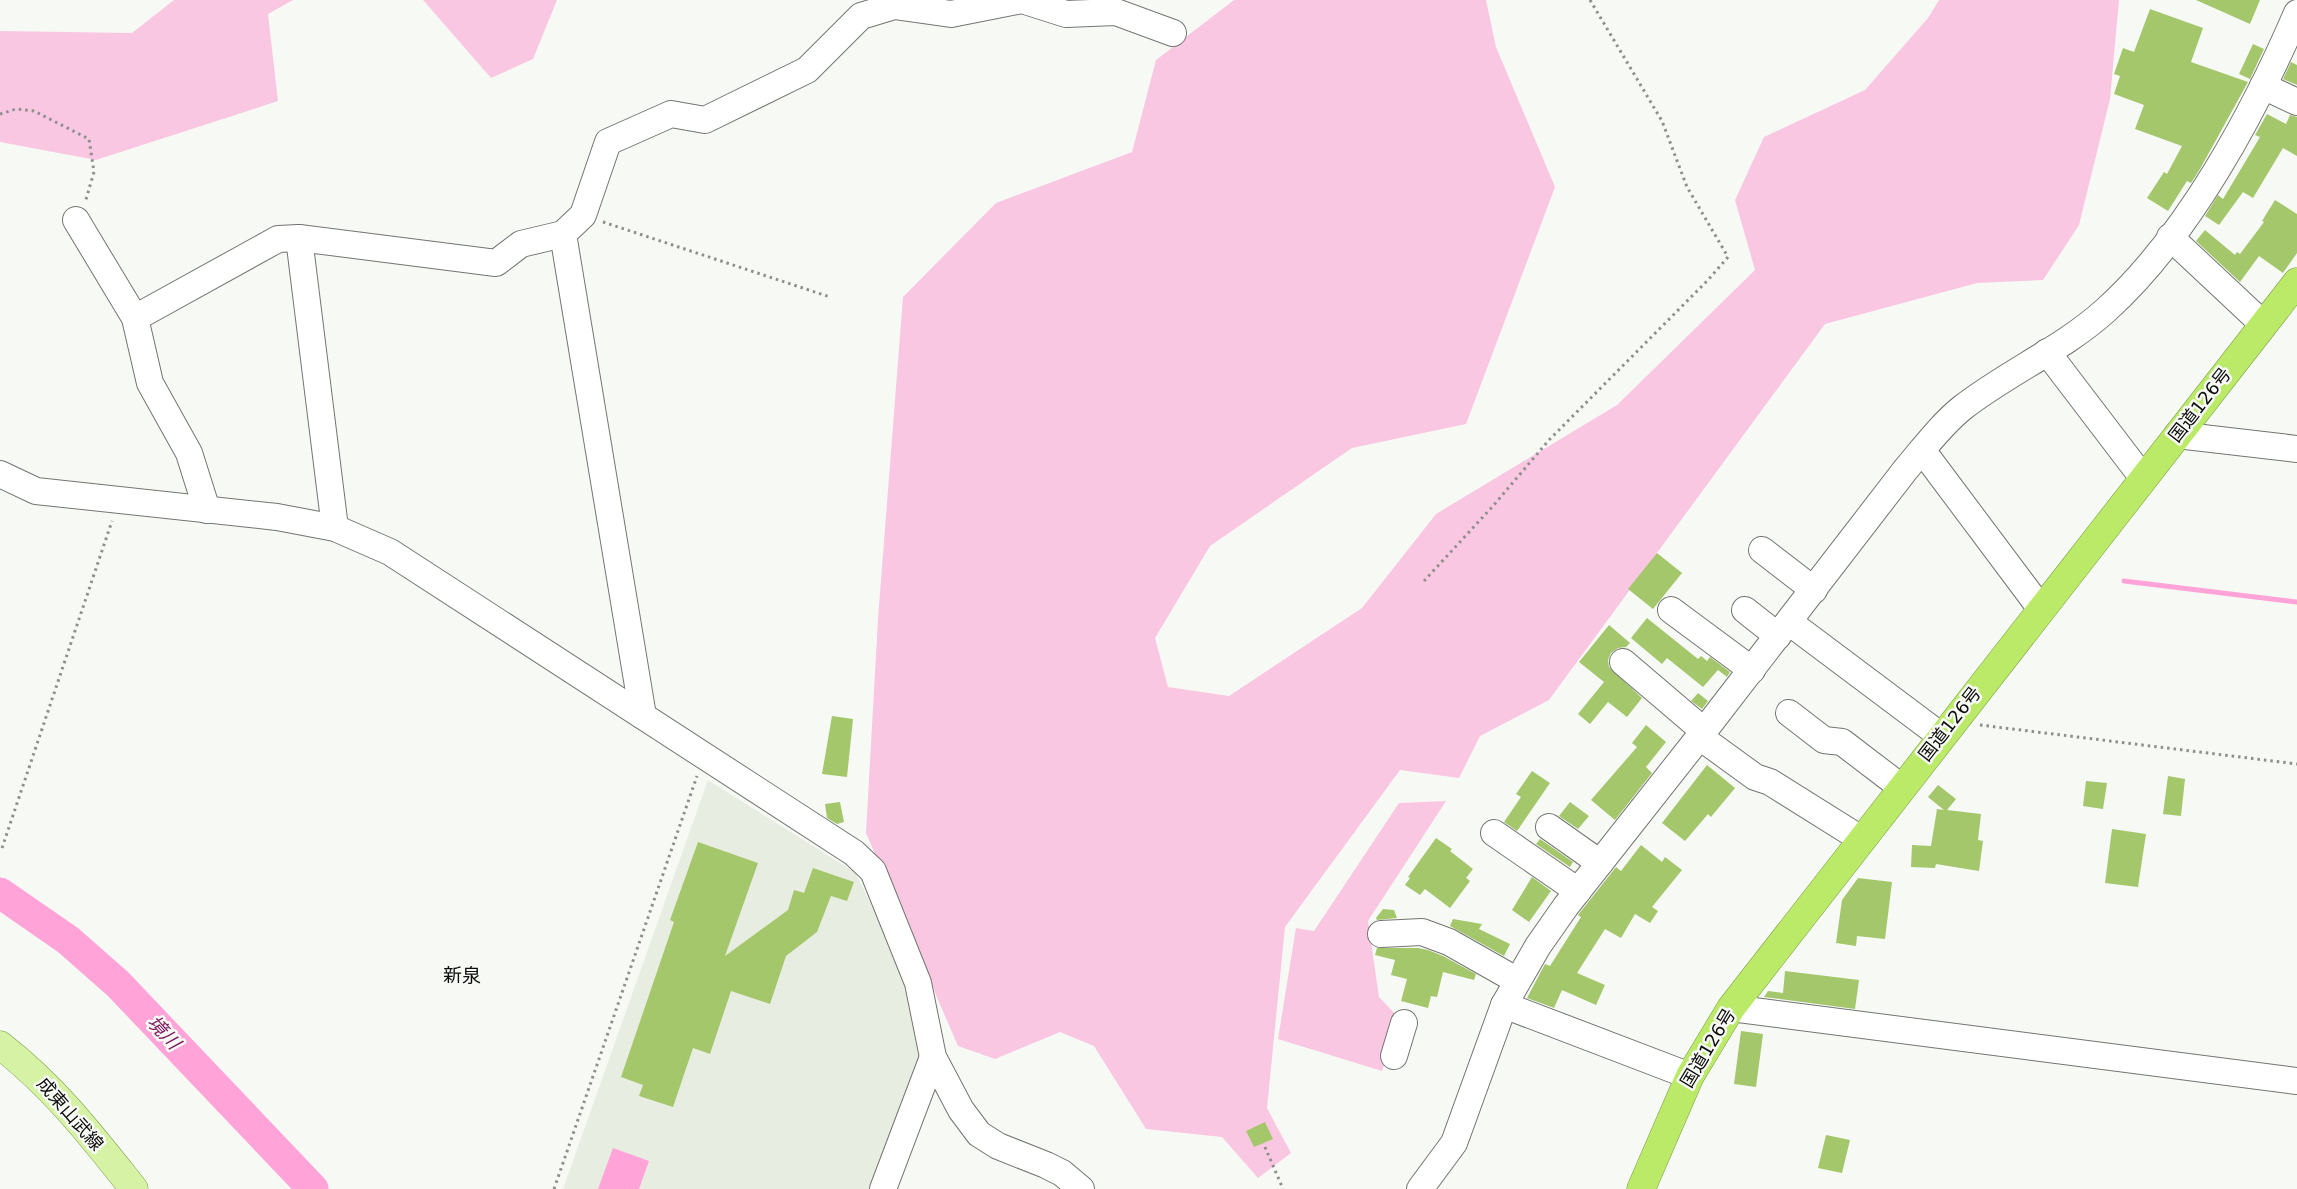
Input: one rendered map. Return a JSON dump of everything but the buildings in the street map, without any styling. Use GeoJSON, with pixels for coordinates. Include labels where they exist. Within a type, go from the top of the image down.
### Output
{"type":"FeatureCollection","features":[{"type":"Feature","properties":{"kind":"highway","name":"国道126号"},"geometry":{"type":"LineString","coordinates":[[1641,1189],[1690,1076],[1731,1008],[1860,839],[2297,282]]}},
{"type":"Feature","properties":{"kind":"main road","name":"成東山武線"},"geometry":{"type":"LineString","coordinates":[[0,1045],[27,1065],[64,1102],[134,1189]]}},
{"type":"Feature","properties":{"kind":"street"},"geometry":{"type":"LineString","coordinates":[[135,318],[278,239],[299,238],[496,263],[521,244],[563,234],[583,216],[608,142],[672,114],[705,120],[807,70],[861,16],[894,6],[950,14],[1022,0],[1066,14],[1116,12],[1173,33]]}},
{"type":"Feature","properties":{"kind":"street"},"geometry":{"type":"LineString","coordinates":[[1420,1189],[1454,1143],[1504,1005],[1516,980],[1578,891],[1922,450],[1961,409],[2074,335],[2106,310],[2144,271],[2170,237],[2222,161],[2263,86],[2297,13]]}},
{"type":"Feature","properties":{"kind":"street"},"geometry":{"type":"LineString","coordinates":[[2263,86],[2297,102]]}},
{"type":"Feature","properties":{"kind":"street"},"geometry":{"type":"LineString","coordinates":[[76,220],[135,318],[150,383],[189,453],[207,510]]}},
{"type":"Feature","properties":{"kind":"street"},"geometry":{"type":"LineString","coordinates":[[563,234],[643,716]]}},
{"type":"Feature","properties":{"kind":"street"},"geometry":{"type":"LineString","coordinates":[[2170,237],[2264,324]]}},
{"type":"Feature","properties":{"kind":"street"},"geometry":{"type":"LineString","coordinates":[[299,238],[335,528]]}},
{"type":"Feature","properties":{"kind":"street"},"geometry":{"type":"LineString","coordinates":[[2047,352],[2143,478]]}},
{"type":"Feature","properties":{"kind":"street"},"geometry":{"type":"LineString","coordinates":[[2177,435],[2297,449]]}},
{"type":"Feature","properties":{"kind":"street"},"geometry":{"type":"LineString","coordinates":[[1922,450],[2041,609]]}},
{"type":"Feature","properties":{"kind":"street"},"geometry":{"type":"LineString","coordinates":[[0,474],[36,490],[118,501],[277,517],[335,528],[390,552],[854,853],[872,871],[918,983],[933,1057],[961,1110],[979,1134],[998,1146],[1046,1165],[1081,1189]]}},
{"type":"Feature","properties":{"kind":"street"},"geometry":{"type":"LineString","coordinates":[[1762,550],[1814,590]]}},
{"type":"Feature","properties":{"kind":"street"},"geometry":{"type":"LineString","coordinates":[[1671,610],[1752,670]]}},
{"type":"Feature","properties":{"kind":"street"},"geometry":{"type":"LineString","coordinates":[[1745,610],[1783,629],[1947,729]]}},
{"type":"Feature","properties":{"kind":"street"},"geometry":{"type":"LineString","coordinates":[[1623,662],[1702,734],[1755,777],[1770,782],[1860,839]]}},
{"type":"Feature","properties":{"kind":"street"},"geometry":{"type":"LineString","coordinates":[[1790,713],[1824,740],[1842,742],[1901,787]]}},
{"type":"Feature","properties":{"kind":"street"},"geometry":{"type":"LineString","coordinates":[[1549,827],[1600,863]]}},
{"type":"Feature","properties":{"kind":"street"},"geometry":{"type":"LineString","coordinates":[[1494,833],[1578,891]]}},
{"type":"Feature","properties":{"kind":"street"},"geometry":{"type":"LineString","coordinates":[[1381,934],[1422,932],[1449,942],[1516,980]]}},
{"type":"Feature","properties":{"kind":"street"},"geometry":{"type":"LineString","coordinates":[[1504,1005],[1690,1076]]}},
{"type":"Feature","properties":{"kind":"street"},"geometry":{"type":"LineString","coordinates":[[1731,1008],[2297,1081]]}},
{"type":"Feature","properties":{"kind":"street"},"geometry":{"type":"LineString","coordinates":[[1394,1056],[1404,1023]]}},
{"type":"Feature","properties":{"kind":"street"},"geometry":{"type":"LineString","coordinates":[[883,1189],[933,1057]]}},
{"type":"Feature","properties":{"kind":"path"},"geometry":{"type":"LineString","coordinates":[[1424,581],[1493,506],[1549,440],[1708,280],[1728,256],[1687,187],[1662,121],[1590,0]]}},
{"type":"Feature","properties":{"kind":"path"},"geometry":{"type":"LineString","coordinates":[[0,114],[16,108],[34,111],[89,139],[94,172],[87,197],[76,220]]}},
{"type":"Feature","properties":{"kind":"path"},"geometry":{"type":"LineString","coordinates":[[583,216],[830,296]]}},
{"type":"Feature","properties":{"kind":"path"},"geometry":{"type":"LineString","coordinates":[[2,848],[118,501]]}},
{"type":"Feature","properties":{"kind":"path"},"geometry":{"type":"LineString","coordinates":[[1947,729],[2297,764]]}},
{"type":"Feature","properties":{"kind":"path"},"geometry":{"type":"LineString","coordinates":[[554,1189],[704,756]]}},
{"type":"Feature","properties":{"kind":"path"},"geometry":{"type":"LineString","coordinates":[[1265,1147],[1283,1189]]}},
{"type":"Feature","properties":{"kind":"shaded area"},"geometry":{"type":"Polygon","coordinates":[[[174,0],[293,0],[268,14],[278,101],[96,160],[0,142],[0,31],[132,33],[174,0]]]}},
{"type":"Feature","properties":{"kind":"shaded area"},"geometry":{"type":"Polygon","coordinates":[[[423,0],[557,0],[533,59],[491,78],[423,0]]]}},
{"type":"Feature","properties":{"kind":"shaded area"},"geometry":{"type":"Polygon","coordinates":[[[1234,0],[1486,0],[1496,47],[1555,187],[1466,424],[1352,448],[1210,546],[1155,638],[1168,687],[1229,696],[1362,608],[1436,514],[1617,405],[1755,270],[1735,200],[1764,137],[1865,90],[1928,18],[1939,0],[2119,0],[2110,99],[2079,225],[2043,280],[1977,283],[1825,324],[1549,700],[1480,736],[1459,778],[1400,770],[1285,927],[1267,1108],[1291,1153],[1258,1178],[1222,1137],[1146,1129],[1094,1046],[1060,1032],[995,1059],[958,1046],[866,833],[878,619],[903,297],[996,203],[1132,152],[1156,60],[1234,0]]]}},
{"type":"Feature","properties":{"kind":"shaded area"},"geometry":{"type":"Polygon","coordinates":[[[708,780],[856,873],[905,977],[920,1058],[871,1189],[563,1189],[708,780]]]}},
{"type":"Feature","properties":{"kind":"shaded area"},"geometry":{"type":"Polygon","coordinates":[[[1446,801],[1368,921],[1379,997],[1399,1018],[1382,1071],[1278,1039],[1296,928],[1314,931],[1399,803],[1446,801]]]}},
{"type":"Feature","properties":{"kind":"shaded area"},"geometry":{"type":"Polygon","coordinates":[[[613,1148],[649,1161],[639,1189],[598,1189],[613,1148]]]}},
{"type":"Feature","properties":{"kind":"waterway"},"geometry":{"type":"LineString","coordinates":[[2124,581],[2297,602]]}},
{"type":"Feature","properties":{"kind":"waterway","name":"境川"},"geometry":{"type":"LineString","coordinates":[[0,893],[68,940],[118,984],[313,1189]]}},
{"type":"Feature","properties":{"kind":"district","name":"新泉"},"geometry":{"type":"Point","coordinates":[462,975]}}]}
